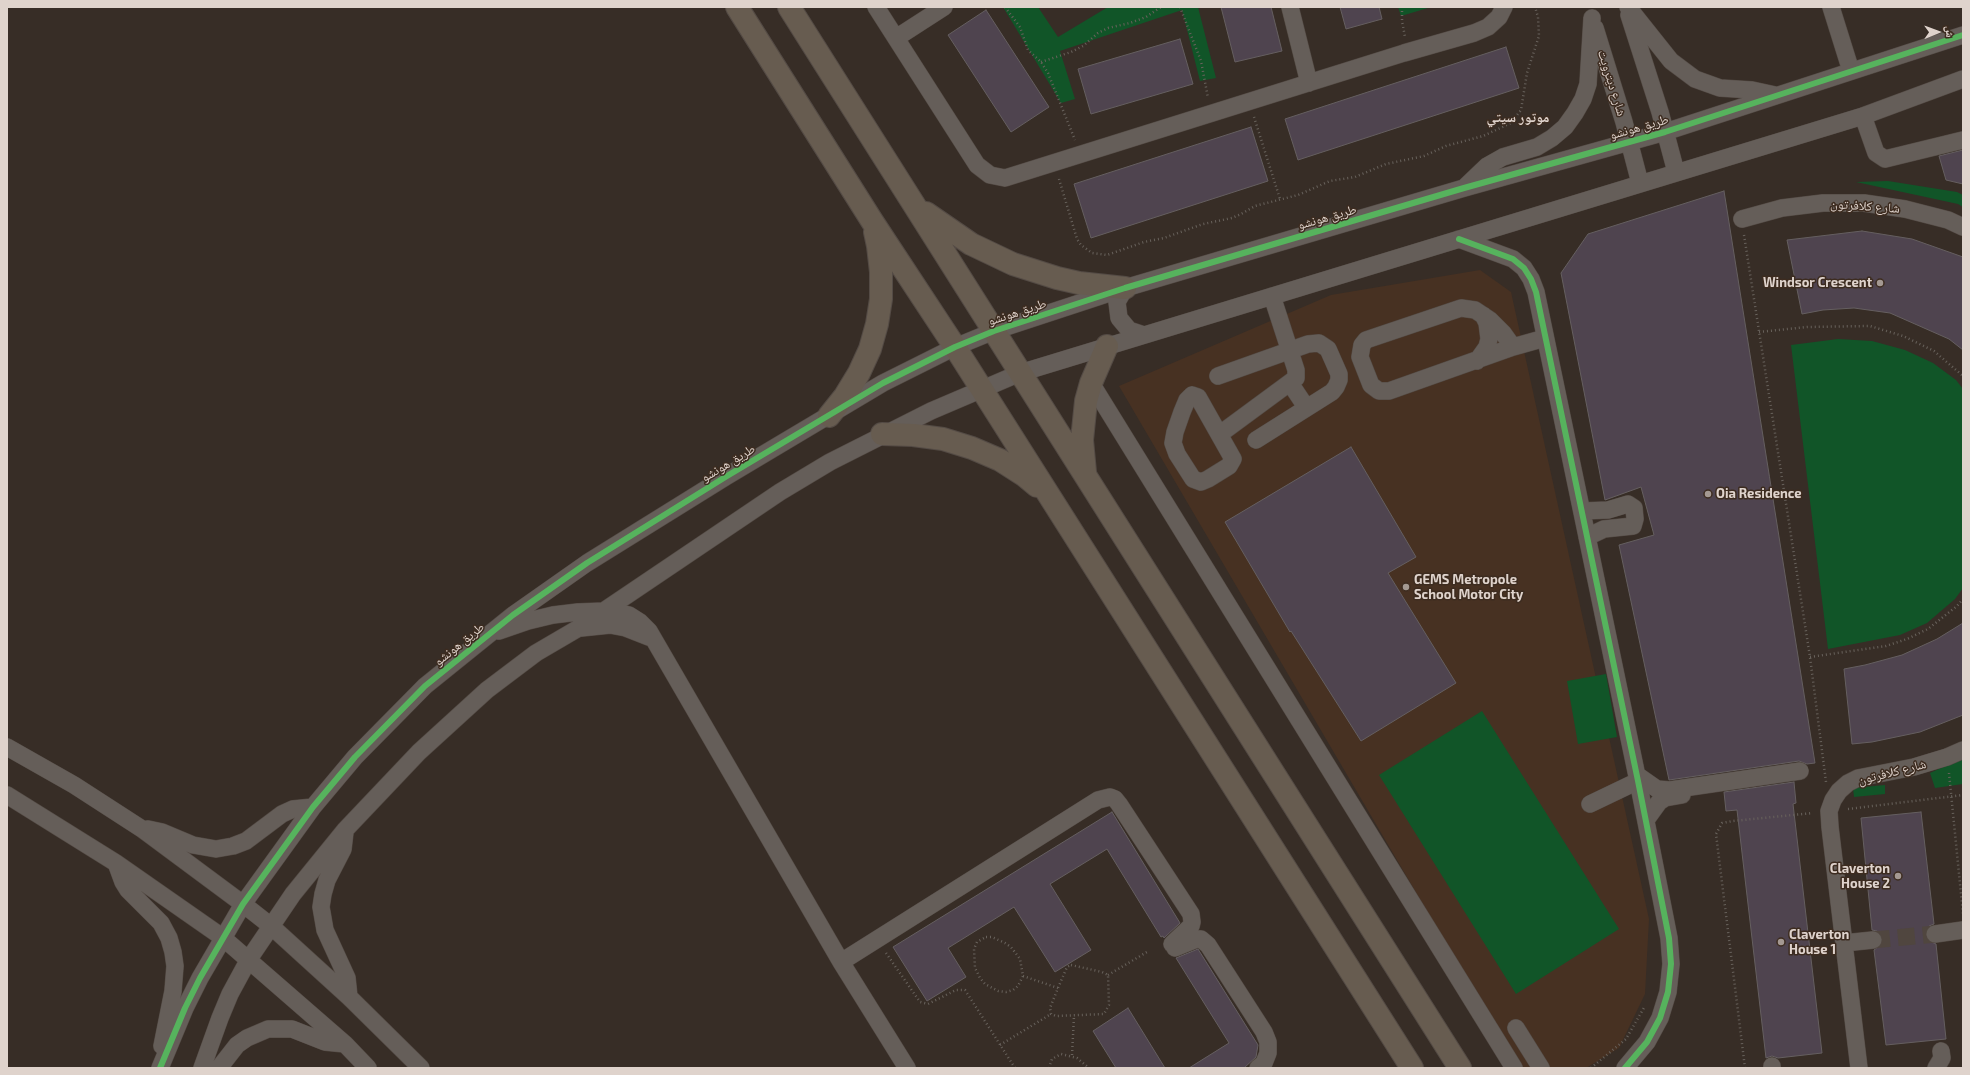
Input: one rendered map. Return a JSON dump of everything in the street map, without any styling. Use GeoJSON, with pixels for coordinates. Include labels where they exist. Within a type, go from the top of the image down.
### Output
{"type":"FeatureCollection","features":[{"type":"Feature","properties":{"kind":"main road"},"geometry":{"type":"LineString","coordinates":[[737,7],[872,221],[955,347],[1048,496],[1412,1068]]}},
{"type":"Feature","properties":{"kind":"main road"},"geometry":{"type":"LineString","coordinates":[[790,7],[1086,479],[1460,1068]]}},
{"type":"Feature","properties":{"kind":"main road"},"geometry":{"type":"LineString","coordinates":[[915,205],[971,244],[1013,264],[1057,278],[1079,283],[1125,288]]}},
{"type":"Feature","properties":{"kind":"main road"},"geometry":{"type":"LineString","coordinates":[[829,416],[845,396],[859,373],[870,349],[877,324],[881,298],[881,272],[878,246],[872,221]]}},
{"type":"Feature","properties":{"kind":"main road"},"geometry":{"type":"LineString","coordinates":[[1086,479],[1083,460],[1082,427],[1086,401],[1091,383],[1107,346]]}},
{"type":"Feature","properties":{"kind":"main road"},"geometry":{"type":"LineString","coordinates":[[882,434],[943,439],[972,448],[1000,460],[1019,472],[1048,496]]}},
{"type":"Feature","properties":{"kind":"street"},"geometry":{"type":"LineString","coordinates":[[876,7],[977,165],[990,175],[1005,178],[1404,53],[1474,33],[1488,27],[1499,17],[1504,7]]}},
{"type":"Feature","properties":{"kind":"street"},"geometry":{"type":"LineString","coordinates":[[896,38],[944,7]]}},
{"type":"Feature","properties":{"kind":"street"},"geometry":{"type":"LineString","coordinates":[[1290,7],[1309,83]]}},
{"type":"Feature","properties":{"kind":"street"},"geometry":{"type":"LineString","coordinates":[[1627,7],[1671,61],[1695,79],[1720,88],[1752,90],[1776,96]]}},
{"type":"Feature","properties":{"kind":"street"},"geometry":{"type":"LineString","coordinates":[[1627,7],[1676,172]]}},
{"type":"Feature","properties":{"kind":"street"},"geometry":{"type":"LineString","coordinates":[[1831,7],[1851,71]]}},
{"type":"Feature","properties":{"kind":"street"},"geometry":{"type":"LineString","coordinates":[[1464,188],[1487,166],[1503,157],[1537,147],[1552,138],[1565,127],[1583,99],[1588,84],[1590,12]]}},
{"type":"Feature","properties":{"kind":"street","name":"شارع ديترويت"},"geometry":{"type":"LineString","coordinates":[[1590,12],[1629,141],[1640,183]]}},
{"type":"Feature","properties":{"kind":"street","name":"طريق هونشو"},"geometry":{"type":"LineString","coordinates":[[160,1068],[185,1008],[222,937],[242,904],[313,808],[355,757],[425,686],[480,640],[546,590],[728,476],[883,383],[955,347],[994,331],[1125,288],[1464,188],[1665,132],[1963,35]]}},
{"type":"Feature","properties":{"kind":"street"},"geometry":{"type":"LineString","coordinates":[[202,1068],[220,1018],[249,959],[293,894],[345,830],[389,783],[452,720],[511,671],[547,646],[577,629],[780,492],[830,462],[882,434],[981,388],[1020,373],[1863,116],[1963,79]]}},
{"type":"Feature","properties":{"kind":"street"},"geometry":{"type":"LineString","coordinates":[[1863,116],[1876,153],[1885,159],[1963,140]]}},
{"type":"Feature","properties":{"kind":"street","name":"شارع كلافرتون"},"geometry":{"type":"LineString","coordinates":[[1742,219],[1782,208],[1823,203],[1864,203],[1905,209],[1948,220],[1963,228]]}},
{"type":"Feature","properties":{"kind":"street"},"geometry":{"type":"LineString","coordinates":[[1459,239],[1514,259],[1524,268],[1532,279],[1536,292],[1638,778],[1669,938],[1671,964],[1668,992],[1660,1018],[1647,1042],[1625,1068]]}},
{"type":"Feature","properties":{"kind":"street"},"geometry":{"type":"LineString","coordinates":[[1125,288],[1117,302],[1118,318],[1129,330],[1144,335]]}},
{"type":"Feature","properties":{"kind":"street"},"geometry":{"type":"LineString","coordinates":[[1267,298],[1286,351],[1296,373],[1296,378],[1218,430],[1288,374],[1289,369],[1286,351]]}},
{"type":"Feature","properties":{"kind":"street"},"geometry":{"type":"LineString","coordinates":[[1512,347],[1497,326],[1483,315],[1468,309],[1454,310],[1366,340],[1360,350],[1360,357],[1371,385],[1375,389],[1384,392],[1477,361],[1512,347],[1545,338]]}},
{"type":"Feature","properties":{"kind":"street"},"geometry":{"type":"LineString","coordinates":[[1477,361],[1487,347],[1489,339],[1487,323],[1483,315]]}},
{"type":"Feature","properties":{"kind":"street"},"geometry":{"type":"LineString","coordinates":[[1218,376],[1286,351],[1314,343],[1328,349],[1339,374],[1339,380],[1332,392],[1306,407],[1256,440]]}},
{"type":"Feature","properties":{"kind":"street"},"geometry":{"type":"LineString","coordinates":[[1091,383],[1514,1068]]}},
{"type":"Feature","properties":{"kind":"street"},"geometry":{"type":"LineString","coordinates":[[1290,383],[1306,407]]}},
{"type":"Feature","properties":{"kind":"street"},"geometry":{"type":"LineString","coordinates":[[1582,511],[1603,510],[1628,504],[1634,508],[1635,519],[1633,526],[1604,528],[1587,537]]}},
{"type":"Feature","properties":{"kind":"street"},"geometry":{"type":"LineString","coordinates":[[480,640],[504,629],[534,620],[578,612],[604,611],[629,615],[640,622],[649,631],[841,962],[907,1068]]}},
{"type":"Feature","properties":{"kind":"street"},"geometry":{"type":"LineString","coordinates":[[577,629],[594,625],[610,625],[636,632],[656,641]]}},
{"type":"Feature","properties":{"kind":"street"},"geometry":{"type":"LineString","coordinates":[[7,747],[74,785],[142,829],[271,926],[349,997],[421,1068]]}},
{"type":"Feature","properties":{"kind":"street","name":"شارع كلافرتون"},"geometry":{"type":"LineString","coordinates":[[1859,1068],[1829,811],[1833,800],[1839,791],[1848,783],[1858,778],[1914,768],[1963,750]]}},
{"type":"Feature","properties":{"kind":"street"},"geometry":{"type":"LineString","coordinates":[[1638,778],[1657,788],[1670,790],[1800,774],[1665,798],[1659,802],[1646,820]]}},
{"type":"Feature","properties":{"kind":"street"},"geometry":{"type":"LineString","coordinates":[[1590,804],[1638,778]]}},
{"type":"Feature","properties":{"kind":"street"},"geometry":{"type":"LineString","coordinates":[[7,795],[116,863],[222,937],[345,1044],[368,1068]]}},
{"type":"Feature","properties":{"kind":"street"},"geometry":{"type":"LineString","coordinates":[[841,962],[1098,800],[1110,797],[1115,799],[1119,804],[1191,914],[1192,922],[1190,926],[1173,946],[1196,939],[1201,939],[1208,945],[1264,1032],[1268,1042],[1268,1053],[1264,1063],[1258,1068]]}},
{"type":"Feature","properties":{"kind":"street"},"geometry":{"type":"LineString","coordinates":[[142,829],[162,832],[193,845],[216,848],[233,846],[246,841],[282,814],[293,809],[313,808]]}},
{"type":"Feature","properties":{"kind":"street"},"geometry":{"type":"LineString","coordinates":[[345,830],[343,849],[328,880],[323,894],[321,907],[324,930],[347,978],[349,997]]}},
{"type":"Feature","properties":{"kind":"street"},"geometry":{"type":"LineString","coordinates":[[116,863],[123,882],[128,890],[160,922],[169,938],[173,952],[175,966],[174,983],[164,1030],[160,1068]]}},
{"type":"Feature","properties":{"kind":"street"},"geometry":{"type":"LineString","coordinates":[[1935,934],[1963,930]]}},
{"type":"Feature","properties":{"kind":"street"},"geometry":{"type":"LineString","coordinates":[[1844,943],[1873,940]]}},
{"type":"Feature","properties":{"kind":"street"},"geometry":{"type":"LineString","coordinates":[[219,1068],[237,1045],[246,1038],[268,1028],[292,1029],[325,1042],[345,1044]]}},
{"type":"Feature","properties":{"kind":"street"},"geometry":{"type":"LineString","coordinates":[[1516,1028],[1541,1068]]}},
{"type":"Feature","properties":{"kind":"street"},"geometry":{"type":"LineString","coordinates":[[1936,1068],[1942,1058],[1941,1052]]}},
{"type":"Feature","properties":{"kind":"path"},"geometry":{"type":"LineString","coordinates":[[1005,7],[1020,27],[1028,50],[1041,62],[1048,73],[1055,94],[1065,113],[1080,154]]}},
{"type":"Feature","properties":{"kind":"path"},"geometry":{"type":"LineString","coordinates":[[1041,62],[1071,52],[1083,46],[1103,31],[1146,17],[1161,7]]}},
{"type":"Feature","properties":{"kind":"path"},"geometry":{"type":"LineString","coordinates":[[1402,7],[1402,21],[1406,36],[1400,38],[1404,53]]}},
{"type":"Feature","properties":{"kind":"path"},"geometry":{"type":"LineString","coordinates":[[1054,163],[1077,239],[1081,245],[1092,253],[1107,255],[1144,242],[1164,238],[1203,224],[1237,216],[1254,206],[1298,195],[1330,181],[1355,177],[1386,164],[1424,156],[1446,146],[1483,136],[1511,123],[1517,117],[1521,110],[1527,73],[1539,36],[1538,17],[1535,7]]}},
{"type":"Feature","properties":{"kind":"path"},"geometry":{"type":"LineString","coordinates":[[1742,219],[1810,657],[1829,811]]}},
{"type":"Feature","properties":{"kind":"path"},"geometry":{"type":"LineString","coordinates":[[1759,332],[1807,326],[1870,326],[1903,336],[1934,351],[1963,376]]}},
{"type":"Feature","properties":{"kind":"path"},"geometry":{"type":"LineString","coordinates":[[1810,657],[1886,646],[1907,639],[1928,629],[1957,606],[1963,599]]}},
{"type":"Feature","properties":{"kind":"path"},"geometry":{"type":"LineString","coordinates":[[1947,757],[1963,918]]}},
{"type":"Feature","properties":{"kind":"path"},"geometry":{"type":"LineString","coordinates":[[1745,1068],[1716,834],[1722,823],[1963,795]]}},
{"type":"Feature","properties":{"kind":"path"},"geometry":{"type":"LineString","coordinates":[[986,937],[992,937],[1011,947],[1020,959],[1023,976],[1018,986],[1006,992],[991,988],[985,984],[975,968],[974,949],[977,942],[986,937]]}},
{"type":"Feature","properties":{"kind":"path"},"geometry":{"type":"LineString","coordinates":[[877,939],[917,1000],[924,1004],[928,1004],[962,989],[967,992],[1015,1068]]}},
{"type":"Feature","properties":{"kind":"path"},"geometry":{"type":"LineString","coordinates":[[1108,976],[1147,952]]}},
{"type":"Feature","properties":{"kind":"path"},"geometry":{"type":"LineString","coordinates":[[1050,1014],[1050,1008],[1058,988],[1070,965],[1102,972],[1108,976]]}},
{"type":"Feature","properties":{"kind":"path"},"geometry":{"type":"LineString","coordinates":[[1023,976],[1058,988]]}},
{"type":"Feature","properties":{"kind":"path"},"geometry":{"type":"LineString","coordinates":[[1050,1014],[1056,1016],[1101,1015],[1107,1011],[1109,1005],[1108,976]]}},
{"type":"Feature","properties":{"kind":"path"},"geometry":{"type":"LineString","coordinates":[[1000,1045],[1050,1014]]}},
{"type":"Feature","properties":{"kind":"path"},"geometry":{"type":"LineString","coordinates":[[1072,1055],[1074,1016]]}},
{"type":"Feature","properties":{"kind":"path"},"geometry":{"type":"LineString","coordinates":[[1049,1068],[1055,1056],[1061,1054],[1072,1055],[1081,1060],[1089,1068]]}},
{"type":"Feature","properties":{"kind":"shaded area","name":"GEMS Metropole School Motor City"},"geometry":{"type":"Polygon","coordinates":[[[1480,270],[1511,292],[1649,919],[1645,994],[1619,1048],[1586,1068],[1519,1068],[1119,386],[1331,295],[1480,270]]]}},
{"type":"Feature","properties":{"kind":"green space"},"geometry":{"type":"Polygon","coordinates":[[[1003,7],[1038,7],[1058,37],[1108,7],[1198,7],[1216,78],[1200,81],[1182,10],[1060,51],[1075,99],[1061,103],[1003,7]]]}},
{"type":"Feature","properties":{"kind":"green space"},"geometry":{"type":"Polygon","coordinates":[[[1398,7],[1427,7],[1428,8],[1401,16],[1398,7]]]}},
{"type":"Feature","properties":{"kind":"green space"},"geometry":{"type":"Polygon","coordinates":[[[1888,181],[1957,192],[1963,195],[1963,207],[1958,204],[1856,182],[1888,181]]]}},
{"type":"Feature","properties":{"kind":"green space"},"geometry":{"type":"Polygon","coordinates":[[[1838,339],[1872,341],[1905,350],[1933,363],[1956,380],[1963,389],[1963,588],[1955,599],[1927,623],[1900,635],[1828,649],[1791,345],[1838,339]]]}},
{"type":"Feature","properties":{"kind":"green space"},"geometry":{"type":"Polygon","coordinates":[[[1606,674],[1617,737],[1578,744],[1567,681],[1606,674]]]}},
{"type":"Feature","properties":{"kind":"green space"},"geometry":{"type":"Polygon","coordinates":[[[1482,711],[1619,929],[1516,994],[1379,775],[1482,711]]]}},
{"type":"Feature","properties":{"kind":"green space"},"geometry":{"type":"Polygon","coordinates":[[[1963,758],[1963,784],[1935,788],[1930,773],[1963,758]]]}},
{"type":"Feature","properties":{"kind":"green space"},"geometry":{"type":"Polygon","coordinates":[[[1885,785],[1885,794],[1854,797],[1853,788],[1885,785]]]}},
{"type":"Feature","properties":{"kind":"building"},"geometry":{"type":"Polygon","coordinates":[[[1221,7],[1271,7],[1282,51],[1235,62],[1221,7]]]}},
{"type":"Feature","properties":{"kind":"building"},"geometry":{"type":"Polygon","coordinates":[[[1340,7],[1379,7],[1382,19],[1346,29],[1340,7]]]}},
{"type":"Feature","properties":{"kind":"building"},"geometry":{"type":"Polygon","coordinates":[[[986,10],[1049,107],[1011,132],[948,35],[986,10]]]}},
{"type":"Feature","properties":{"kind":"building"},"geometry":{"type":"Polygon","coordinates":[[[1180,39],[1193,84],[1091,114],[1078,69],[1180,39]]]}},
{"type":"Feature","properties":{"kind":"building"},"geometry":{"type":"Polygon","coordinates":[[[1506,47],[1519,88],[1298,160],[1285,119],[1506,47]]]}},
{"type":"Feature","properties":{"kind":"building"},"geometry":{"type":"Polygon","coordinates":[[[1251,127],[1268,181],[1091,238],[1074,184],[1251,127]]]}},
{"type":"Feature","properties":{"kind":"building"},"geometry":{"type":"Polygon","coordinates":[[[1963,150],[1963,184],[1946,180],[1939,156],[1963,150]]]}},
{"type":"Feature","properties":{"kind":"building","name":"Oia Residence"},"geometry":{"type":"Polygon","coordinates":[[[1724,191],[1815,763],[1807,764],[1799,761],[1669,780],[1619,545],[1654,535],[1641,487],[1605,500],[1561,273],[1588,234],[1724,191]]]}},
{"type":"Feature","properties":{"kind":"building","name":"Windsor Crescent"},"geometry":{"type":"Polygon","coordinates":[[[1862,231],[1912,239],[1963,257],[1963,350],[1949,339],[1890,313],[1854,308],[1823,310],[1802,314],[1787,240],[1862,231]]]}},
{"type":"Feature","properties":{"kind":"building"},"geometry":{"type":"Polygon","coordinates":[[[1351,447],[1416,557],[1388,573],[1456,683],[1361,741],[1291,631],[1290,632],[1225,522],[1351,447]]]}},
{"type":"Feature","properties":{"kind":"building"},"geometry":{"type":"Polygon","coordinates":[[[1963,623],[1963,715],[1920,732],[1872,742],[1852,744],[1844,669],[1902,655],[1937,639],[1963,623]]]}},
{"type":"Feature","properties":{"kind":"building","name":"Claverton House 1"},"geometry":{"type":"Polygon","coordinates":[[[1794,782],[1796,803],[1793,804],[1822,1053],[1778,1058],[1772,1056],[1766,1058],[1737,810],[1726,811],[1724,792],[1794,782]]]}},
{"type":"Feature","properties":{"kind":"building"},"geometry":{"type":"Polygon","coordinates":[[[1112,812],[1180,923],[1164,938],[1163,936],[1161,937],[1107,849],[1050,884],[1091,950],[1055,972],[1014,907],[948,948],[966,977],[927,1001],[893,947],[1112,812]]]}},
{"type":"Feature","properties":{"kind":"building","name":"Claverton House 2"},"geometry":{"type":"Polygon","coordinates":[[[1921,812],[1934,924],[1929,926],[1925,935],[1927,940],[1936,944],[1946,1039],[1886,1045],[1874,950],[1882,944],[1883,939],[1877,931],[1872,930],[1861,818],[1921,812]]]}},
{"type":"Feature","properties":{"kind":"building"},"geometry":{"type":"Polygon","coordinates":[[[1198,949],[1258,1045],[1256,1057],[1244,1068],[1189,1068],[1229,1043],[1176,958],[1198,949]]]}},
{"type":"Feature","properties":{"kind":"building"},"geometry":{"type":"Polygon","coordinates":[[[1128,1008],[1165,1068],[1116,1068],[1093,1031],[1128,1008]]]}},
{"type":"Feature","properties":{"kind":"tunnel"},"geometry":{"type":"LineString","coordinates":[[1873,940],[1935,934]]}},
{"type":"Feature","properties":{"kind":"cycle path"},"geometry":{"type":"LineString","coordinates":[[160,1068],[185,1008],[200,978],[243,904],[313,807],[355,757],[425,686],[513,615],[587,563],[727,476],[883,383],[955,347],[994,331],[1125,288],[1464,188],[1665,132],[1963,35]]}},
{"type":"Feature","properties":{"kind":"cycle path"},"geometry":{"type":"LineString","coordinates":[[1459,239],[1513,259],[1524,268],[1531,279],[1536,292],[1638,781],[1669,938],[1671,964],[1668,992],[1660,1018],[1647,1042],[1625,1068]]}},
{"type":"Feature","properties":{"kind":"place","name":"Windsor Crescent"},"geometry":{"type":"Point","coordinates":[1880,283]}},
{"type":"Feature","properties":{"kind":"place","name":"Oia Residence"},"geometry":{"type":"Point","coordinates":[1708,494]}},
{"type":"Feature","properties":{"kind":"place","name":"GEMS Metropole School Motor City"},"geometry":{"type":"Point","coordinates":[1406,587]}},
{"type":"Feature","properties":{"kind":"place","name":"Claverton House 2"},"geometry":{"type":"Point","coordinates":[1898,876]}},
{"type":"Feature","properties":{"kind":"place","name":"Claverton House 1"},"geometry":{"type":"Point","coordinates":[1781,942]}},
{"type":"Feature","properties":{"kind":"district","name":"موتور سيتي"},"geometry":{"type":"Point","coordinates":[1518,117]}}]}
